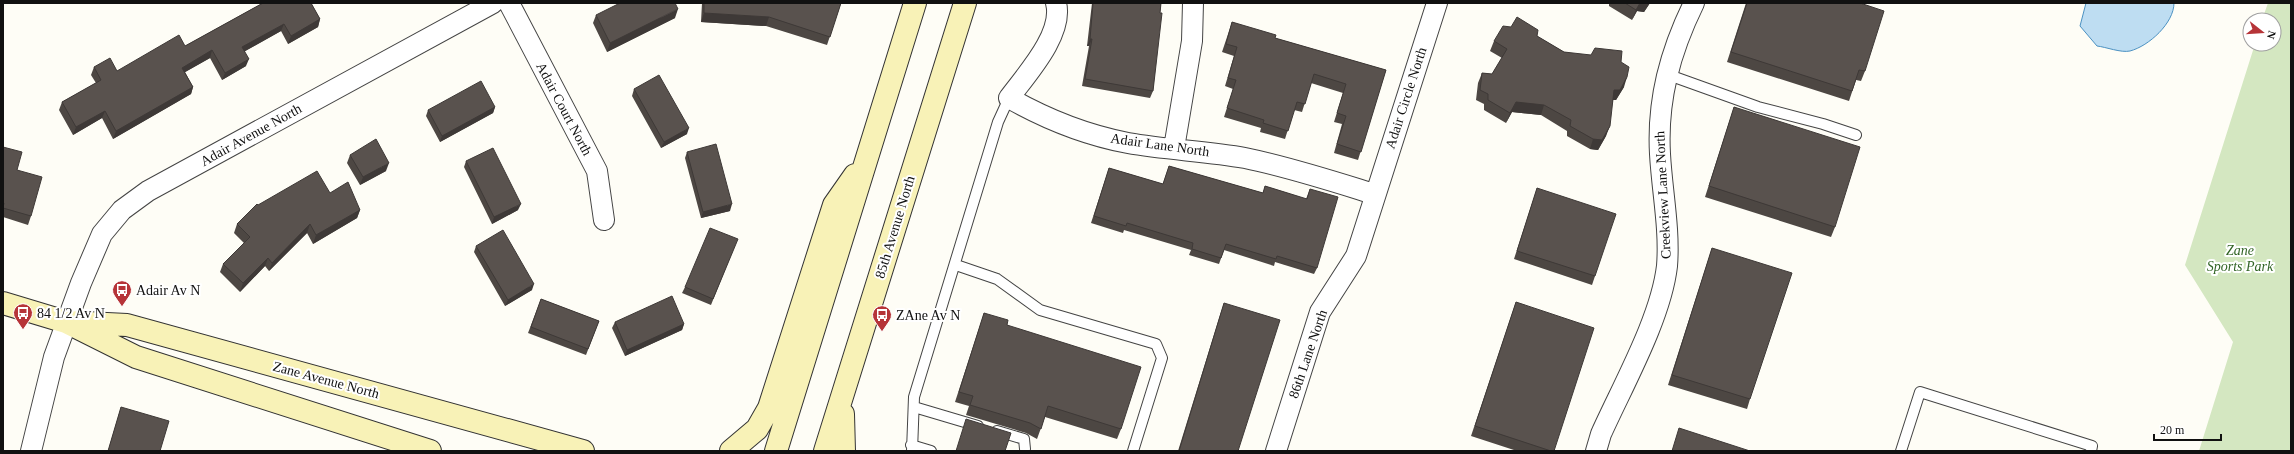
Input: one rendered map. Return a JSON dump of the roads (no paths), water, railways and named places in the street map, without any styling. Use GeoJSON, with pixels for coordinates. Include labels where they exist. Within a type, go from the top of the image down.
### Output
{"type":"FeatureCollection","features":[{"type":"Feature","properties":{"kind":"main road"},"geometry":{"type":"LineString","coordinates":[[776,451],[915,3]]}},
{"type":"Feature","properties":{"kind":"main road","name":"85th Avenue North"},"geometry":{"type":"LineString","coordinates":[[825,451],[965,3]]}},
{"type":"Feature","properties":{"kind":"main road"},"geometry":{"type":"LineString","coordinates":[[731,451],[757,429],[769,408],[834,205],[866,160]]}},
{"type":"Feature","properties":{"kind":"main road","name":"Zane Avenue North"},"geometry":{"type":"LineString","coordinates":[[3,303],[66,322],[136,357],[430,451]]}},
{"type":"Feature","properties":{"kind":"main road","name":"Zane Avenue North"},"geometry":{"type":"LineString","coordinates":[[66,322],[127,325],[583,451]]}},
{"type":"Feature","properties":{"kind":"main road"},"geometry":{"type":"LineString","coordinates":[[843,393],[844,451]]}},
{"type":"Feature","properties":{"kind":"street","name":"Adair Avenue North"},"geometry":{"type":"LineString","coordinates":[[31,451],[54,357],[66,322],[102,234],[122,210],[148,191],[493,3]]}},
{"type":"Feature","properties":{"kind":"street","name":"Adair Court North"},"geometry":{"type":"LineString","coordinates":[[509,3],[597,172],[604,220]]}},
{"type":"Feature","properties":{"kind":"street"},"geometry":{"type":"LineString","coordinates":[[1009,98],[1045,49],[1054,29],[1057,9],[1056,3]]}},
{"type":"Feature","properties":{"kind":"street"},"geometry":{"type":"LineString","coordinates":[[1174,148],[1192,41],[1193,3]]}},
{"type":"Feature","properties":{"kind":"street","name":"Adair Circle North"},"geometry":{"type":"LineString","coordinates":[[1374,194],[1437,3]]}},
{"type":"Feature","properties":{"kind":"street","name":"Creekview Lane North"},"geometry":{"type":"LineString","coordinates":[[1596,451],[1601,434],[1650,327],[1661,295],[1667,267],[1668,241],[1659,129],[1666,74],[1684,23],[1694,3]]}},
{"type":"Feature","properties":{"kind":"street","name":"Adair Lane North"},"geometry":{"type":"LineString","coordinates":[[1009,98],[1038,114],[1081,131],[1128,143],[1245,158],[1287,167],[1374,194]]}},
{"type":"Feature","properties":{"kind":"street","name":"86th Lane North"},"geometry":{"type":"LineString","coordinates":[[1276,451],[1320,312],[1356,256],[1374,194]]}},
{"type":"Feature","properties":{"kind":"lane"},"geometry":{"type":"LineString","coordinates":[[1666,74],[1758,107],[1823,124],[1856,135]]}},
{"type":"Feature","properties":{"kind":"lane"},"geometry":{"type":"LineString","coordinates":[[931,451],[912,448],[914,398],[956,265],[998,122],[1009,98]]}},
{"type":"Feature","properties":{"kind":"lane"},"geometry":{"type":"LineString","coordinates":[[956,265],[997,279],[1040,310],[1156,344],[1162,358],[1133,451]]}},
{"type":"Feature","properties":{"kind":"lane"},"geometry":{"type":"LineString","coordinates":[[1901,451],[1920,392],[2092,446],[2091,451]]}},
{"type":"Feature","properties":{"kind":"lane"},"geometry":{"type":"LineString","coordinates":[[914,407],[1024,439],[1028,450]]}},
{"type":"Feature","properties":{"kind":"water"},"geometry":{"type":"Polygon","coordinates":[[[2086,3],[2174,3],[2170,18],[2159,33],[2152,39],[2130,51],[2118,51],[2097,46],[2080,26],[2086,3]]]}},
{"type":"Feature","properties":{"kind":"place","name":"Adair Av N"},"geometry":{"type":"Point","coordinates":[122,307]}},
{"type":"Feature","properties":{"kind":"place","name":"84 1/2 Av N"},"geometry":{"type":"Point","coordinates":[23,330]}},
{"type":"Feature","properties":{"kind":"place","name":"ZAne Av N"},"geometry":{"type":"Point","coordinates":[882,332]}},
{"type":"Feature","properties":{"kind":"park label","name":"Zane Sports Park"},"geometry":{"type":"Point","coordinates":[2240,258]}}]}
